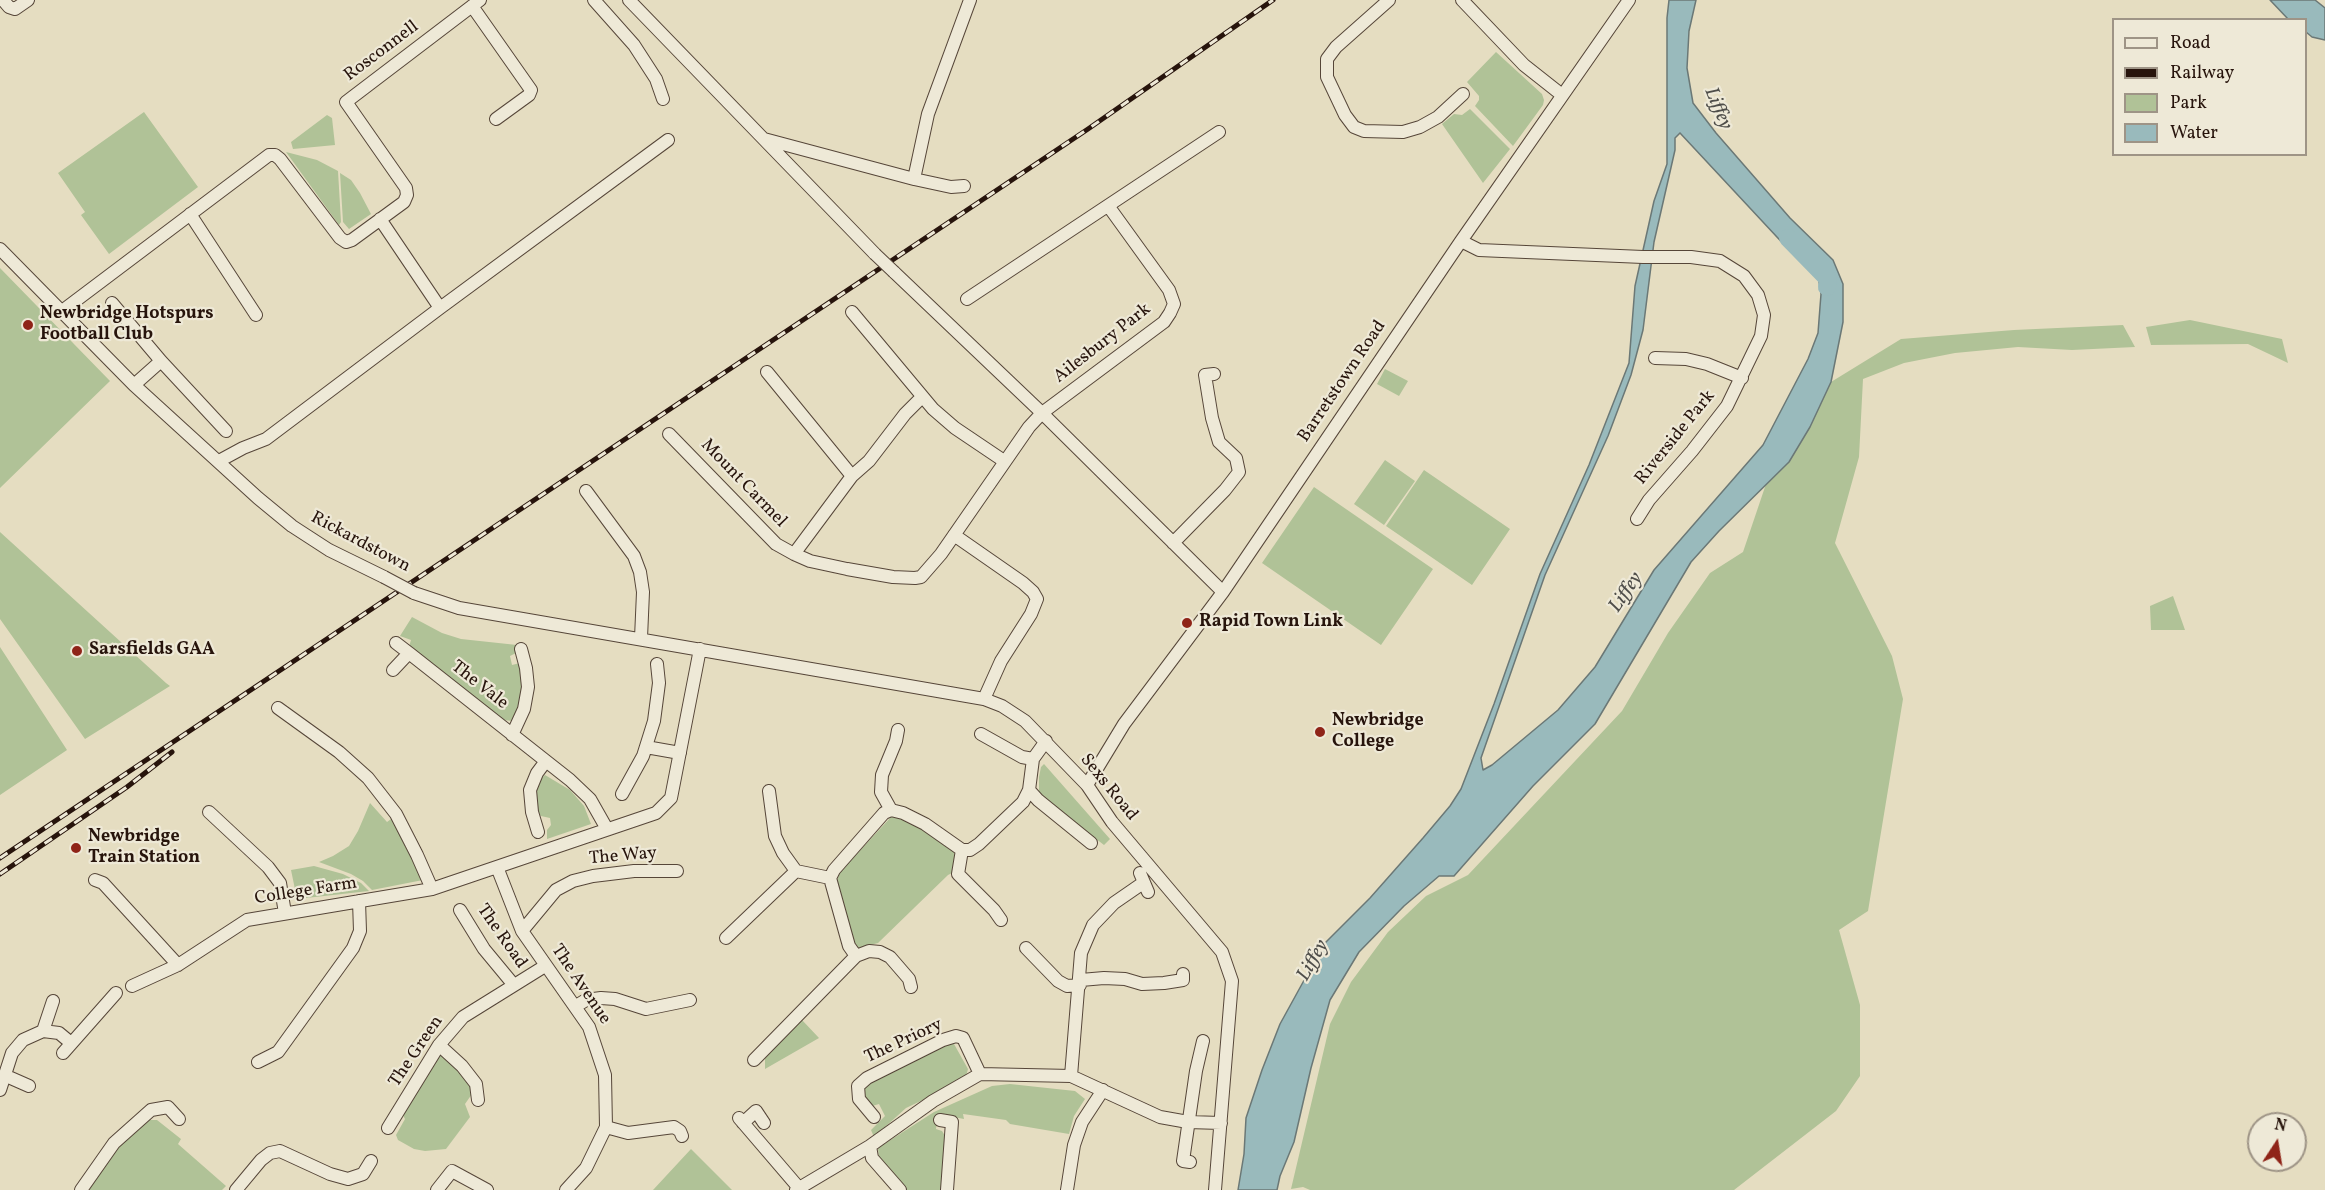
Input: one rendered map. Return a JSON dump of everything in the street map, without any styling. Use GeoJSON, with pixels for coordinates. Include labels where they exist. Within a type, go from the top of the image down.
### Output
{"type":"FeatureCollection","features":[{"type":"Feature","properties":{"kind":"street"},"geometry":{"type":"LineString","coordinates":[[3,0],[9,7],[15,9],[28,0]]}},
{"type":"Feature","properties":{"kind":"street"},"geometry":{"type":"LineString","coordinates":[[594,0],[634,45],[656,79],[663,99]]}},
{"type":"Feature","properties":{"kind":"street"},"geometry":{"type":"LineString","coordinates":[[629,0],[875,254],[1042,413],[1223,592]]}},
{"type":"Feature","properties":{"kind":"street"},"geometry":{"type":"LineString","coordinates":[[914,179],[928,114],[970,0]]}},
{"type":"Feature","properties":{"kind":"street"},"geometry":{"type":"LineString","coordinates":[[1389,0],[1336,47],[1327,59],[1327,77],[1345,116],[1354,127],[1364,130],[1403,132],[1420,127],[1438,117],[1463,94]]}},
{"type":"Feature","properties":{"kind":"street"},"geometry":{"type":"LineString","coordinates":[[1462,0],[1524,65],[1562,95]]}},
{"type":"Feature","properties":{"kind":"street","name":"Barretstown Road"},"geometry":{"type":"LineString","coordinates":[[1087,785],[1125,724],[1223,592],[1461,241],[1629,0]]}},
{"type":"Feature","properties":{"kind":"street","name":"Rosconnell"},"geometry":{"type":"LineString","coordinates":[[62,311],[269,156],[275,155],[280,159],[340,238],[346,242],[404,202],[407,195],[406,188],[346,102],[476,3],[531,90],[529,95],[496,119]]}},
{"type":"Feature","properties":{"kind":"street"},"geometry":{"type":"LineString","coordinates":[[967,299],[1220,132]]}},
{"type":"Feature","properties":{"kind":"street"},"geometry":{"type":"LineString","coordinates":[[764,139],[914,179],[951,187],[964,186]]}},
{"type":"Feature","properties":{"kind":"street"},"geometry":{"type":"LineString","coordinates":[[219,461],[243,448],[266,440],[668,140]]}},
{"type":"Feature","properties":{"kind":"street","name":"Ailesbury Park"},"geometry":{"type":"LineString","coordinates":[[1042,413],[1164,322],[1174,304],[1169,290],[1109,207]]}},
{"type":"Feature","properties":{"kind":"street"},"geometry":{"type":"LineString","coordinates":[[190,214],[256,315]]}},
{"type":"Feature","properties":{"kind":"street"},"geometry":{"type":"LineString","coordinates":[[380,219],[440,308]]}},
{"type":"Feature","properties":{"kind":"street","name":"Riverside Park"},"geometry":{"type":"LineString","coordinates":[[1461,241],[1479,250],[1643,257],[1691,256],[1720,261],[1744,276],[1758,295],[1764,315],[1761,336],[1727,406],[1692,451],[1648,500],[1637,519]]}},
{"type":"Feature","properties":{"kind":"street","name":"Rickardstown"},"geometry":{"type":"LineString","coordinates":[[0,249],[134,386],[258,498],[292,526],[329,550],[414,593],[459,608],[700,649]]}},
{"type":"Feature","properties":{"kind":"street"},"geometry":{"type":"LineString","coordinates":[[112,303],[160,361],[226,431]]}},
{"type":"Feature","properties":{"kind":"street"},"geometry":{"type":"LineString","coordinates":[[852,312],[922,397],[955,428],[1004,461]]}},
{"type":"Feature","properties":{"kind":"street","name":"Riverside Park"},"geometry":{"type":"LineString","coordinates":[[1655,358],[1707,364],[1742,378]]}},
{"type":"Feature","properties":{"kind":"street"},"geometry":{"type":"LineString","coordinates":[[134,386],[160,361]]}},
{"type":"Feature","properties":{"kind":"street"},"geometry":{"type":"LineString","coordinates":[[767,372],[852,476]]}},
{"type":"Feature","properties":{"kind":"street"},"geometry":{"type":"LineString","coordinates":[[1173,543],[1225,490],[1239,472],[1236,458],[1219,442],[1212,418],[1205,375],[1214,374]]}},
{"type":"Feature","properties":{"kind":"street","name":"Mount Carmel"},"geometry":{"type":"LineString","coordinates":[[794,554],[852,476],[869,461],[905,414],[922,397]]}},
{"type":"Feature","properties":{"kind":"street","name":"Mount Carmel"},"geometry":{"type":"LineString","coordinates":[[669,434],[776,544],[810,561],[847,569],[915,578],[921,577],[929,569],[1004,461],[1042,413]]}},
{"type":"Feature","properties":{"kind":"street"},"geometry":{"type":"LineString","coordinates":[[586,491],[634,556],[640,572],[643,592],[641,638]]}},
{"type":"Feature","properties":{"kind":"street"},"geometry":{"type":"LineString","coordinates":[[954,535],[1023,583],[1033,592],[1036,599],[1031,614],[1001,661],[984,699]]}},
{"type":"Feature","properties":{"kind":"street","name":"The Vale"},"geometry":{"type":"LineString","coordinates":[[396,643],[546,761],[590,799],[607,829]]}},
{"type":"Feature","properties":{"kind":"street"},"geometry":{"type":"LineString","coordinates":[[513,735],[524,709],[528,687],[521,649]]}},
{"type":"Feature","properties":{"kind":"street","name":"Sexs Road"},"geometry":{"type":"LineString","coordinates":[[700,649],[984,699],[1002,706],[1025,721],[1046,741],[1087,785],[1112,822],[1222,952],[1232,981],[1215,1190]]}},
{"type":"Feature","properties":{"kind":"street","name":"College Farm"},"geometry":{"type":"LineString","coordinates":[[132,986],[178,965],[247,920],[432,889],[656,813],[671,798],[700,649]]}},
{"type":"Feature","properties":{"kind":"street"},"geometry":{"type":"LineString","coordinates":[[393,670],[409,653]]}},
{"type":"Feature","properties":{"kind":"street"},"geometry":{"type":"LineString","coordinates":[[622,794],[646,747],[654,721],[659,683],[657,664]]}},
{"type":"Feature","properties":{"kind":"street"},"geometry":{"type":"LineString","coordinates":[[278,708],[339,752],[368,778],[396,814],[432,889]]}},
{"type":"Feature","properties":{"kind":"street"},"geometry":{"type":"LineString","coordinates":[[891,810],[881,792],[882,775],[896,741],[898,730]]}},
{"type":"Feature","properties":{"kind":"street"},"geometry":{"type":"LineString","coordinates":[[981,734],[1022,757],[1033,759]]}},
{"type":"Feature","properties":{"kind":"street"},"geometry":{"type":"LineString","coordinates":[[856,956],[849,946],[830,878],[834,870],[884,813],[891,810],[903,813],[925,824],[962,850],[970,850],[1023,802],[1029,790],[1033,759],[1046,741]]}},
{"type":"Feature","properties":{"kind":"street"},"geometry":{"type":"LineString","coordinates":[[646,747],[680,753]]}},
{"type":"Feature","properties":{"kind":"street"},"geometry":{"type":"LineString","coordinates":[[538,832],[532,812],[530,790],[537,773],[546,761]]}},
{"type":"Feature","properties":{"kind":"street"},"geometry":{"type":"LineString","coordinates":[[1029,790],[1091,843]]}},
{"type":"Feature","properties":{"kind":"street"},"geometry":{"type":"LineString","coordinates":[[769,791],[775,836],[796,872],[830,878]]}},
{"type":"Feature","properties":{"kind":"street"},"geometry":{"type":"LineString","coordinates":[[209,812],[268,867],[280,883],[285,913]]}},
{"type":"Feature","properties":{"kind":"street"},"geometry":{"type":"LineString","coordinates":[[962,850],[958,874],[1001,920]]}},
{"type":"Feature","properties":{"kind":"street","name":"The Avenue"},"geometry":{"type":"LineString","coordinates":[[497,867],[522,931],[576,1006],[596,1041],[605,1075],[606,1127],[586,1168],[566,1190]]}},
{"type":"Feature","properties":{"kind":"street","name":"The Way"},"geometry":{"type":"LineString","coordinates":[[522,931],[556,890],[573,881],[634,871],[677,871]]}},
{"type":"Feature","properties":{"kind":"street"},"geometry":{"type":"LineString","coordinates":[[726,938],[796,872]]}},
{"type":"Feature","properties":{"kind":"street"},"geometry":{"type":"LineString","coordinates":[[95,880],[103,883],[178,965]]}},
{"type":"Feature","properties":{"kind":"street"},"geometry":{"type":"LineString","coordinates":[[1071,1076],[1081,953],[1093,925],[1114,903],[1144,883]]}},
{"type":"Feature","properties":{"kind":"street"},"geometry":{"type":"LineString","coordinates":[[258,1062],[278,1052],[354,948],[360,931],[359,901]]}},
{"type":"Feature","properties":{"kind":"street","name":"The Road"},"geometry":{"type":"LineString","coordinates":[[460,910],[484,949],[513,984]]}},
{"type":"Feature","properties":{"kind":"street"},"geometry":{"type":"LineString","coordinates":[[1026,948],[1050,966],[1058,981],[1067,986],[1104,978],[1125,979],[1142,984],[1164,983],[1183,980],[1183,974]]}},
{"type":"Feature","properties":{"kind":"street"},"geometry":{"type":"LineString","coordinates":[[754,1060],[856,956],[869,951],[880,952],[890,957],[909,979],[910,987]]}},
{"type":"Feature","properties":{"kind":"street","name":"The Green"},"geometry":{"type":"LineString","coordinates":[[388,1128],[440,1045],[463,1017],[545,966]]}},
{"type":"Feature","properties":{"kind":"street"},"geometry":{"type":"LineString","coordinates":[[63,1053],[116,993]]}},
{"type":"Feature","properties":{"kind":"street"},"geometry":{"type":"LineString","coordinates":[[576,1006],[586,1000],[601,998],[615,999],[646,1009],[690,1000]]}},
{"type":"Feature","properties":{"kind":"street"},"geometry":{"type":"LineString","coordinates":[[43,1031],[53,1001]]}},
{"type":"Feature","properties":{"kind":"street"},"geometry":{"type":"LineString","coordinates":[[0,1090],[12,1053],[23,1040],[43,1031],[59,1034],[71,1043]]}},
{"type":"Feature","properties":{"kind":"street","name":"The Priory"},"geometry":{"type":"LineString","coordinates":[[874,1117],[859,1099],[858,1086],[867,1078],[943,1040],[956,1036],[963,1038],[980,1074]]}},
{"type":"Feature","properties":{"kind":"street"},"geometry":{"type":"LineString","coordinates":[[440,1045],[462,1066],[476,1084],[478,1100]]}},
{"type":"Feature","properties":{"kind":"street"},"geometry":{"type":"LineString","coordinates":[[1190,1162],[1183,1161],[1188,1122],[1204,1048]]}},
{"type":"Feature","properties":{"kind":"street"},"geometry":{"type":"LineString","coordinates":[[765,1123],[754,1108],[741,1121],[798,1189],[870,1146],[918,1110],[980,1074],[1071,1076],[1160,1117],[1188,1122],[1221,1123]]}},
{"type":"Feature","properties":{"kind":"street"},"geometry":{"type":"LineString","coordinates":[[4,1075],[29,1086]]}},
{"type":"Feature","properties":{"kind":"street"},"geometry":{"type":"LineString","coordinates":[[1067,1190],[1074,1145],[1082,1122],[1103,1090]]}},
{"type":"Feature","properties":{"kind":"street"},"geometry":{"type":"LineString","coordinates":[[81,1190],[114,1143],[151,1110],[168,1107],[179,1119]]}},
{"type":"Feature","properties":{"kind":"street"},"geometry":{"type":"LineString","coordinates":[[940,1120],[952,1122],[947,1190]]}},
{"type":"Feature","properties":{"kind":"street"},"geometry":{"type":"LineString","coordinates":[[606,1127],[628,1133],[674,1127],[680,1131],[682,1136]]}},
{"type":"Feature","properties":{"kind":"street"},"geometry":{"type":"LineString","coordinates":[[870,1146],[872,1158],[900,1190]]}},
{"type":"Feature","properties":{"kind":"street"},"geometry":{"type":"LineString","coordinates":[[236,1190],[261,1160],[270,1153],[280,1151],[330,1174],[348,1179],[363,1173],[371,1161]]}},
{"type":"Feature","properties":{"kind":"street"},"geometry":{"type":"LineString","coordinates":[[437,1190],[452,1171],[488,1190]]}},
{"type":"Feature","properties":{"kind":"green space"},"geometry":{"type":"Polygon","coordinates":[[[1496,52],[1542,94],[1544,100],[1543,105],[1513,146],[1475,106],[1479,96],[1467,82],[1496,52]]]}},
{"type":"Feature","properties":{"kind":"green space"},"geometry":{"type":"Polygon","coordinates":[[[1470,109],[1510,149],[1483,183],[1442,124],[1454,114],[1462,115],[1470,109]]]}},
{"type":"Feature","properties":{"kind":"green space"},"geometry":{"type":"Polygon","coordinates":[[[144,112],[198,187],[109,254],[81,215],[85,212],[58,173],[144,112]]]}},
{"type":"Feature","properties":{"kind":"green space"},"geometry":{"type":"Polygon","coordinates":[[[327,115],[332,118],[335,145],[293,149],[291,142],[327,115]]]}},
{"type":"Feature","properties":{"kind":"green space"},"geometry":{"type":"Polygon","coordinates":[[[286,152],[317,160],[338,171],[341,222],[339,225],[286,152]]]}},
{"type":"Feature","properties":{"kind":"green space"},"geometry":{"type":"Polygon","coordinates":[[[340,173],[351,180],[371,214],[349,229],[343,222],[340,173]]]}},
{"type":"Feature","properties":{"kind":"green space","name":"Newbridge Hotspurs Football Club"},"geometry":{"type":"Polygon","coordinates":[[[0,268],[110,381],[0,488],[0,268]]]}},
{"type":"Feature","properties":{"kind":"green space"},"geometry":{"type":"Polygon","coordinates":[[[2190,320],[2282,339],[2288,363],[2248,344],[2151,345],[2146,327],[2190,320]]]}},
{"type":"Feature","properties":{"kind":"green space"},"geometry":{"type":"Polygon","coordinates":[[[2123,325],[2135,347],[2072,350],[2018,347],[1955,353],[1904,363],[1863,379],[1859,457],[1835,543],[1892,656],[1903,699],[1868,911],[1839,930],[1860,1005],[1860,1076],[1836,1111],[1734,1190],[1310,1190],[1303,1187],[1291,1189],[1330,1024],[1351,982],[1388,932],[1426,896],[1468,875],[1622,711],[1668,633],[1710,573],[1743,552],[1766,484],[1789,462],[1810,427],[1831,382],[1901,339],[2014,330],[2123,325]]]}},
{"type":"Feature","properties":{"kind":"green space"},"geometry":{"type":"Polygon","coordinates":[[[1385,369],[1408,381],[1399,396],[1377,384],[1385,369]]]}},
{"type":"Feature","properties":{"kind":"green space"},"geometry":{"type":"Polygon","coordinates":[[[1385,460],[1415,481],[1384,525],[1354,504],[1385,460]]]}},
{"type":"Feature","properties":{"kind":"green space"},"geometry":{"type":"Polygon","coordinates":[[[1424,470],[1510,529],[1472,585],[1386,526],[1424,470]]]}},
{"type":"Feature","properties":{"kind":"green space"},"geometry":{"type":"Polygon","coordinates":[[[1314,487],[1433,569],[1381,645],[1262,563],[1314,487]]]}},
{"type":"Feature","properties":{"kind":"green space","name":"Sarsfields GAA"},"geometry":{"type":"Polygon","coordinates":[[[0,532],[170,686],[85,739],[0,619],[0,532]]]}},
{"type":"Feature","properties":{"kind":"green space"},"geometry":{"type":"Polygon","coordinates":[[[2173,596],[2185,630],[2151,630],[2150,606],[2173,596]]]}},
{"type":"Feature","properties":{"kind":"green space"},"geometry":{"type":"Polygon","coordinates":[[[412,617],[442,633],[461,639],[517,645],[516,653],[510,656],[512,665],[520,663],[523,699],[513,721],[503,720],[409,647],[411,640],[400,636],[412,617]]]}},
{"type":"Feature","properties":{"kind":"green space"},"geometry":{"type":"Polygon","coordinates":[[[0,647],[67,750],[0,795],[0,647]]]}},
{"type":"Feature","properties":{"kind":"green space"},"geometry":{"type":"Polygon","coordinates":[[[1044,764],[1110,839],[1104,845],[1039,795],[1039,777],[1044,764]]]}},
{"type":"Feature","properties":{"kind":"green space"},"geometry":{"type":"Polygon","coordinates":[[[545,775],[570,790],[584,806],[591,824],[547,839],[547,830],[551,825],[550,818],[541,816],[535,810],[534,789],[545,775]]]}},
{"type":"Feature","properties":{"kind":"green space"},"geometry":{"type":"Polygon","coordinates":[[[370,803],[387,822],[395,816],[423,880],[372,890],[351,874],[319,862],[349,846],[370,803]]]}},
{"type":"Feature","properties":{"kind":"green space"},"geometry":{"type":"Polygon","coordinates":[[[904,816],[955,849],[954,872],[948,875],[878,943],[855,949],[837,880],[840,872],[891,817],[904,816]]]}},
{"type":"Feature","properties":{"kind":"green space"},"geometry":{"type":"Polygon","coordinates":[[[314,866],[343,874],[361,883],[369,891],[297,899],[291,870],[314,866]]]}},
{"type":"Feature","properties":{"kind":"green space"},"geometry":{"type":"Polygon","coordinates":[[[802,1020],[819,1038],[765,1069],[765,1055],[802,1020]]]}},
{"type":"Feature","properties":{"kind":"green space"},"geometry":{"type":"Polygon","coordinates":[[[947,1044],[954,1044],[968,1069],[965,1080],[906,1108],[874,1137],[871,1130],[885,1116],[879,1104],[869,1107],[862,1095],[864,1088],[869,1082],[947,1044]]]}},
{"type":"Feature","properties":{"kind":"green space"},"geometry":{"type":"Polygon","coordinates":[[[441,1054],[471,1083],[474,1091],[465,1104],[470,1117],[446,1149],[425,1151],[414,1149],[398,1140],[396,1135],[405,1119],[402,1113],[441,1054]]]}},
{"type":"Feature","properties":{"kind":"green space"},"geometry":{"type":"Polygon","coordinates":[[[1010,1084],[1075,1091],[1085,1099],[1074,1116],[1069,1134],[1010,1124],[1006,1120],[963,1114],[964,1119],[938,1114],[936,1129],[942,1131],[947,1139],[943,1190],[906,1190],[879,1159],[878,1148],[934,1112],[992,1086],[1010,1084]]]}},
{"type":"Feature","properties":{"kind":"green space"},"geometry":{"type":"Polygon","coordinates":[[[147,1120],[157,1120],[181,1139],[178,1144],[226,1186],[222,1190],[86,1190],[130,1132],[147,1120]]]}},
{"type":"Feature","properties":{"kind":"green space"},"geometry":{"type":"Polygon","coordinates":[[[691,1149],[732,1190],[653,1190],[691,1149]]]}},
{"type":"Feature","properties":{"kind":"water"},"geometry":{"type":"Polygon","coordinates":[[[1669,0],[1696,0],[1689,31],[1687,68],[1693,103],[1790,218],[1833,260],[1843,284],[1843,322],[1831,382],[1810,427],[1789,462],[1691,562],[1595,724],[1533,786],[1454,876],[1439,876],[1404,906],[1359,952],[1330,1000],[1294,1142],[1280,1176],[1277,1190],[1238,1190],[1244,1154],[1246,1118],[1280,1024],[1324,944],[1370,898],[1450,806],[1461,789],[1540,574],[1589,465],[1629,363],[1635,286],[1654,201],[1667,164],[1669,0]],[[1680,133],[1675,138],[1675,150],[1654,242],[1643,330],[1631,375],[1608,436],[1545,575],[1481,758],[1483,770],[1558,710],[1595,667],[1654,570],[1763,445],[1808,359],[1818,333],[1821,294],[1816,263],[1809,257],[1790,251],[1680,133]]]}},
{"type":"Feature","properties":{"kind":"water"},"geometry":{"type":"Polygon","coordinates":[[[2270,0],[2315,0],[2325,8],[2325,40],[2312,37],[2307,33],[2307,18],[2287,18],[2270,0]]]}},
{"type":"Feature","properties":{"kind":"waterway","name":"Liffey"},"geometry":{"type":"LineString","coordinates":[[1788,238],[1828,279],[1827,287]]}},
{"type":"Feature","properties":{"kind":"railway"},"geometry":{"type":"LineString","coordinates":[[0,858],[1088,129],[1273,0]]}},
{"type":"Feature","properties":{"kind":"railway"},"geometry":{"type":"LineString","coordinates":[[0,874],[127,787],[172,752]]}},
{"type":"Feature","properties":{"kind":"place","name":"Newbridge Hotspurs Football Club"},"geometry":{"type":"Point","coordinates":[28,325]}},
{"type":"Feature","properties":{"kind":"place","name":"Rapid Town Link"},"geometry":{"type":"Point","coordinates":[1187,623]}},
{"type":"Feature","properties":{"kind":"place","name":"Sarsfields GAA"},"geometry":{"type":"Point","coordinates":[77,651]}},
{"type":"Feature","properties":{"kind":"place","name":"Newbridge College"},"geometry":{"type":"Point","coordinates":[1320,732]}},
{"type":"Feature","properties":{"kind":"place","name":"Newbridge Train Station"},"geometry":{"type":"Point","coordinates":[76,848]}}]}
